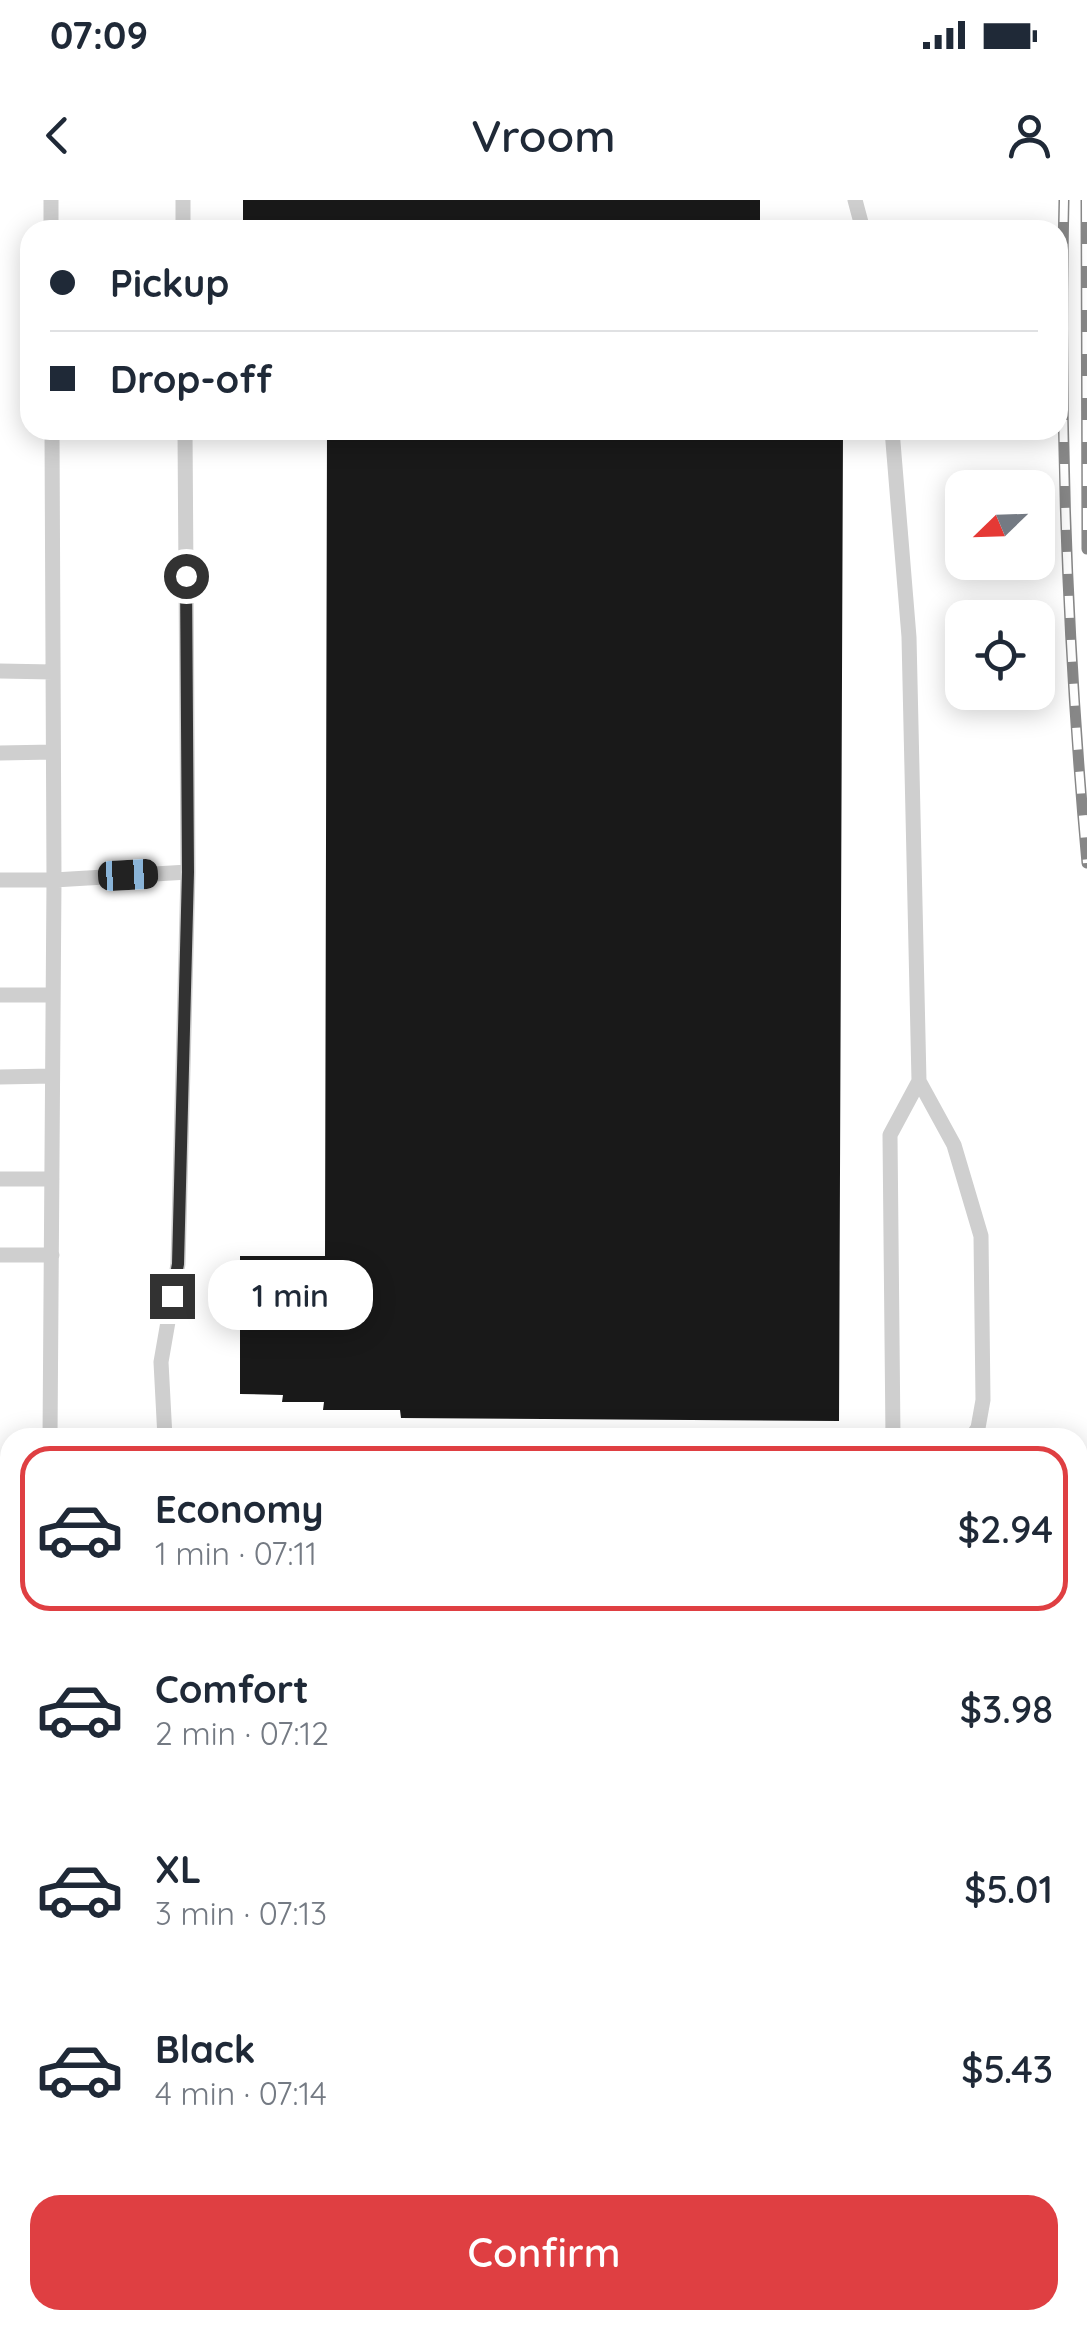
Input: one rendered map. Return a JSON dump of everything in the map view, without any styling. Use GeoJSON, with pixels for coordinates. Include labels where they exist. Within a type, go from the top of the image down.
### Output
{"type":"FeatureCollection","features":[{"type":"Feature","properties":{"kind":"lane"},"geometry":{"type":"LineString","coordinates":[[50,1428],[52,440]]}},
{"type":"Feature","properties":{"kind":"lane"},"geometry":{"type":"LineString","coordinates":[[164,1428],[161,1362],[178,1264],[188,872],[185,440]]}},
{"type":"Feature","properties":{"kind":"lane"},"geometry":{"type":"LineString","coordinates":[[893,440],[909,637],[919,1082],[954,1144],[981,1236],[983,1400],[978,1428]]}},
{"type":"Feature","properties":{"kind":"lane"},"geometry":{"type":"LineString","coordinates":[[0,671],[53,672]]}},
{"type":"Feature","properties":{"kind":"lane"},"geometry":{"type":"LineString","coordinates":[[0,753],[53,752]]}},
{"type":"Feature","properties":{"kind":"lane"},"geometry":{"type":"LineString","coordinates":[[0,880],[188,872]]}},
{"type":"Feature","properties":{"kind":"lane"},"geometry":{"type":"LineString","coordinates":[[0,995],[52,995]]}},
{"type":"Feature","properties":{"kind":"lane"},"geometry":{"type":"LineString","coordinates":[[0,1077],[52,1076]]}},
{"type":"Feature","properties":{"kind":"lane"},"geometry":{"type":"LineString","coordinates":[[893,1428],[890,1136],[919,1082]]}},
{"type":"Feature","properties":{"kind":"lane"},"geometry":{"type":"LineString","coordinates":[[0,1179],[52,1180]]}},
{"type":"Feature","properties":{"kind":"lane"},"geometry":{"type":"LineString","coordinates":[[0,1255],[52,1256]]}},
{"type":"Feature","properties":{"kind":"building"},"geometry":{"type":"Polygon","coordinates":[[[243,200],[760,200],[760,220],[243,220],[243,200]]]}},
{"type":"Feature","properties":{"kind":"building"},"geometry":{"type":"Polygon","coordinates":[[[327,440],[843,440],[839,1421],[401,1418],[400,1410],[323,1410],[324,1402],[282,1402],[283,1395],[240,1394],[240,1256],[325,1256],[327,440]]]}},
{"type":"Feature","properties":{"kind":"railway"},"geometry":{"type":"LineString","coordinates":[[1064,200],[1064,220]]}},
{"type":"Feature","properties":{"kind":"railway"},"geometry":{"type":"LineString","coordinates":[[1086,200],[1087,549]]}},
{"type":"Feature","properties":{"kind":"railway"},"geometry":{"type":"LineString","coordinates":[[1064,440],[1074,698],[1087,863]]}},
{"type":"Feature","properties":{"kind":"route"},"geometry":{"type":"LineString","coordinates":[[172,1296],[178,1264],[188,872],[186,576]]}}]}
